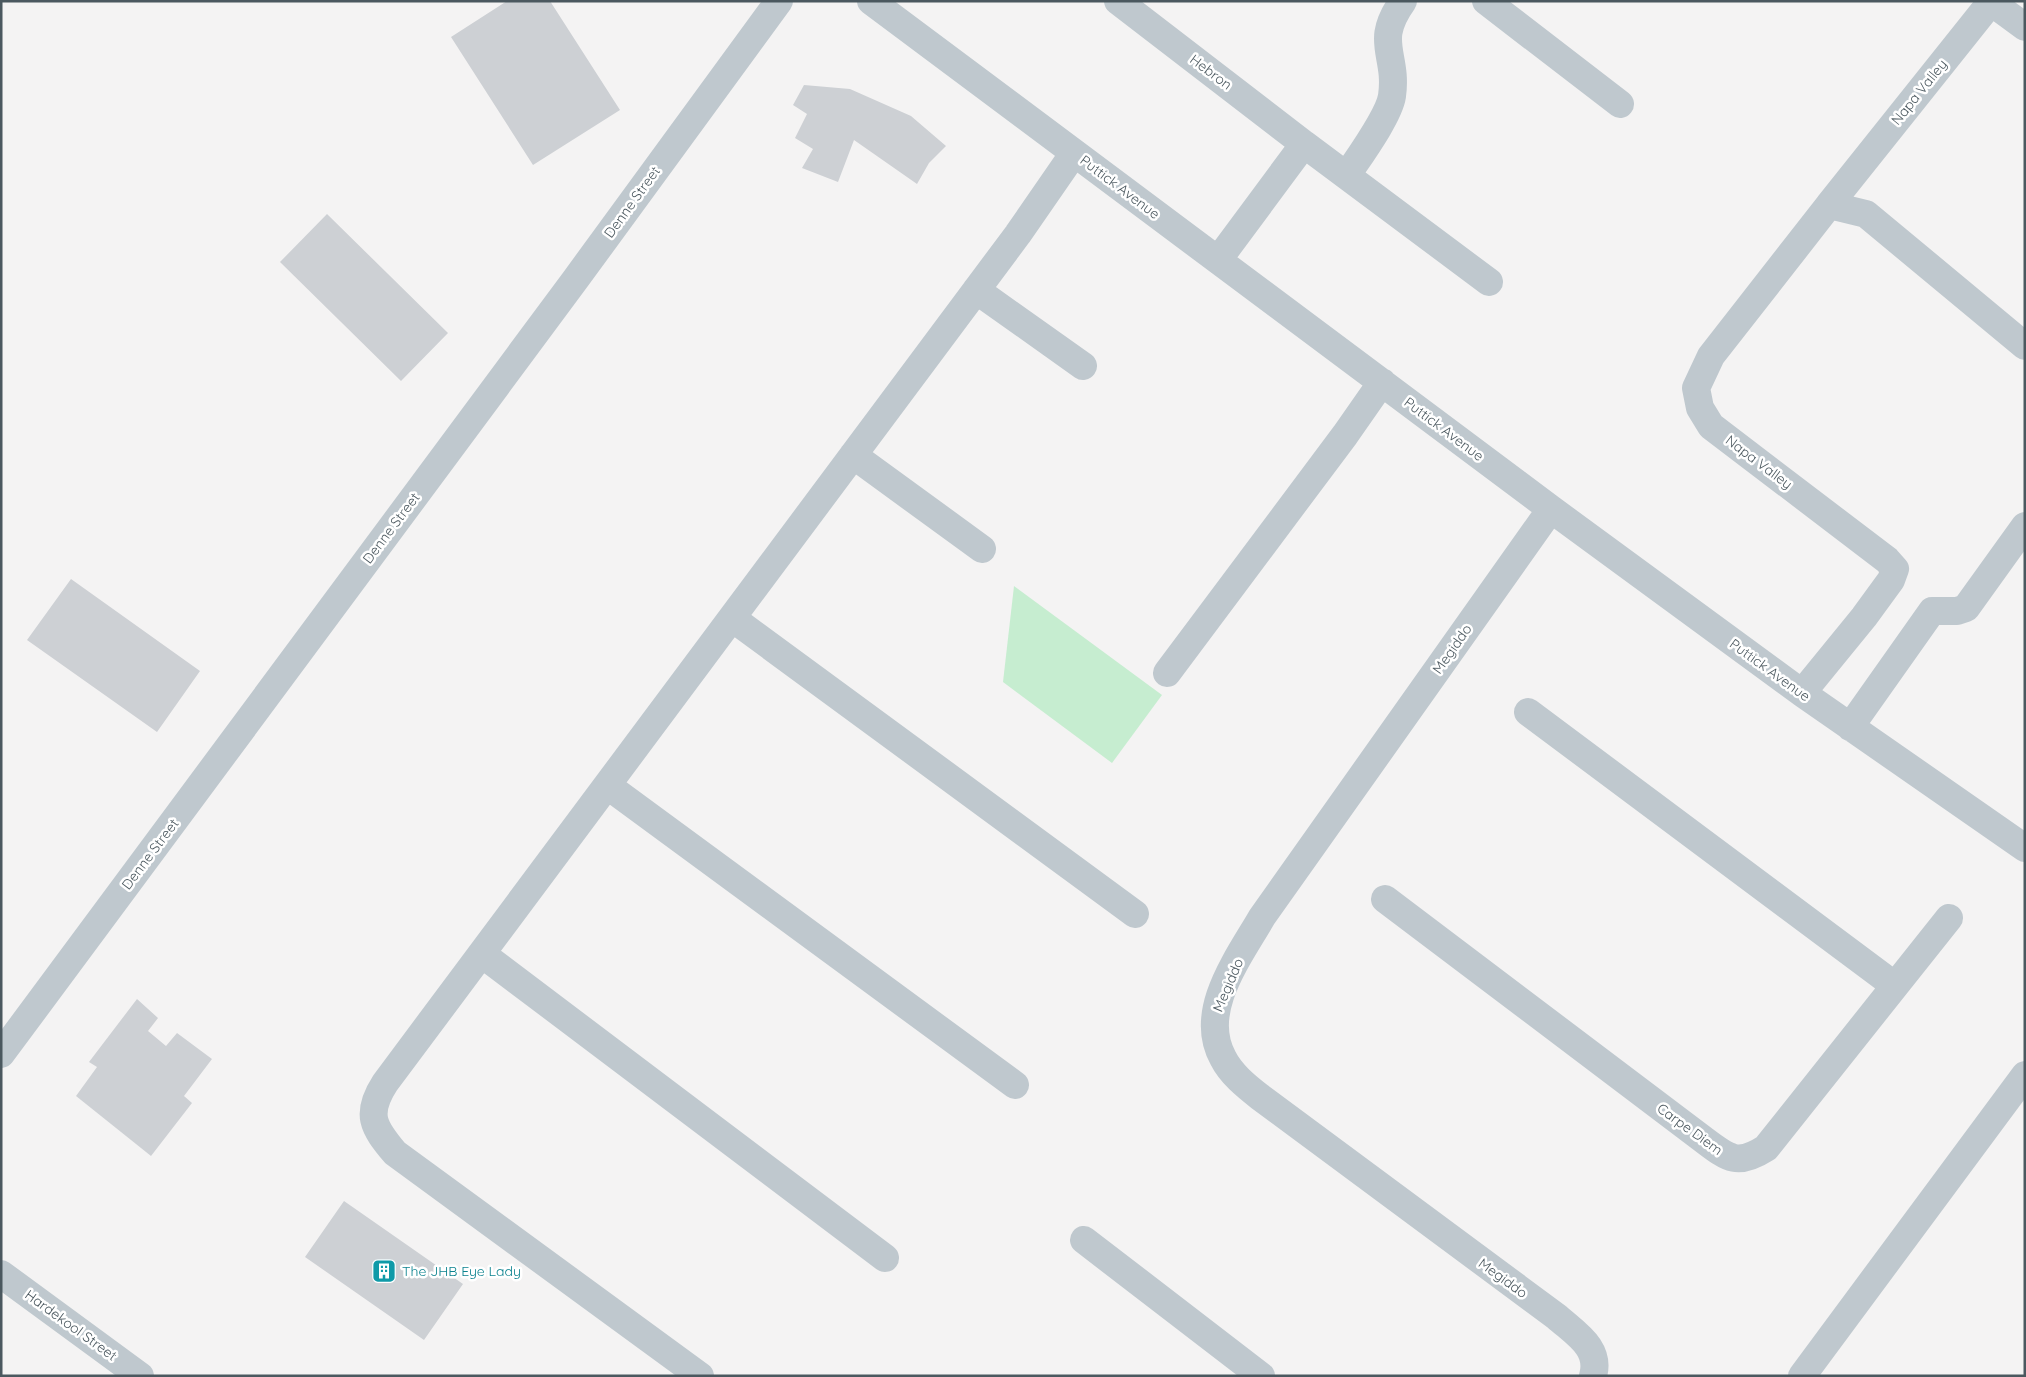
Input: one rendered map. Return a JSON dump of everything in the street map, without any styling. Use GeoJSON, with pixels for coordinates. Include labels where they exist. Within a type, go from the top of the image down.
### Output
{"type":"FeatureCollection","features":[{"type":"Feature","properties":{"kind":"street","name":"Denne Street"},"geometry":{"type":"LineString","coordinates":[[1,1054],[575,280],[778,1]]}},
{"type":"Feature","properties":{"kind":"street","name":"Puttick Avenue"},"geometry":{"type":"LineString","coordinates":[[871,1],[1551,509],[1850,728],[2025,848]]}},
{"type":"Feature","properties":{"kind":"street","name":"Hebron"},"geometry":{"type":"LineString","coordinates":[[1118,1],[1304,144],[1489,282]]}},
{"type":"Feature","properties":{"kind":"street"},"geometry":{"type":"LineString","coordinates":[[1347,175],[1379,126],[1392,97],[1392,68],[1386,45],[1388,29],[1393,15],[1403,1]]}},
{"type":"Feature","properties":{"kind":"street"},"geometry":{"type":"LineString","coordinates":[[1486,1],[1620,104]]}},
{"type":"Feature","properties":{"kind":"street","name":"Napa Valley"},"geometry":{"type":"LineString","coordinates":[[1802,693],[1892,580],[1895,570],[1887,560],[1711,426],[1700,408],[1696,388],[1710,356],[1992,2],[2025,27]]}},
{"type":"Feature","properties":{"kind":"street"},"geometry":{"type":"LineString","coordinates":[[1218,260],[1304,144]]}},
{"type":"Feature","properties":{"kind":"street"},"geometry":{"type":"LineString","coordinates":[[700,1376],[395,1153],[381,1137],[373,1120],[373,1107],[376,1097],[976,290],[1074,153]]}},
{"type":"Feature","properties":{"kind":"street"},"geometry":{"type":"LineString","coordinates":[[1829,205],[1866,214],[2025,346]]}},
{"type":"Feature","properties":{"kind":"street"},"geometry":{"type":"LineString","coordinates":[[976,290],[1083,366]]}},
{"type":"Feature","properties":{"kind":"street"},"geometry":{"type":"LineString","coordinates":[[1167,673],[1345,435],[1382,382]]}},
{"type":"Feature","properties":{"kind":"street"},"geometry":{"type":"LineString","coordinates":[[853,455],[982,549]]}},
{"type":"Feature","properties":{"kind":"street","name":"Megiddo"},"geometry":{"type":"LineString","coordinates":[[1551,509],[1262,917],[1229,975],[1220,995],[1214,1018],[1215,1036],[1223,1058],[1240,1080],[1260,1097],[1557,1317],[1582,1339],[1593,1353],[1596,1365],[1593,1376]]}},
{"type":"Feature","properties":{"kind":"street"},"geometry":{"type":"LineString","coordinates":[[1850,728],[1932,611],[1957,611],[1966,608],[2025,526]]}},
{"type":"Feature","properties":{"kind":"street"},"geometry":{"type":"LineString","coordinates":[[732,618],[1135,914]]}},
{"type":"Feature","properties":{"kind":"street"},"geometry":{"type":"LineString","coordinates":[[1528,712],[1894,985]]}},
{"type":"Feature","properties":{"kind":"street"},"geometry":{"type":"LineString","coordinates":[[608,786],[1015,1085]]}},
{"type":"Feature","properties":{"kind":"street","name":"Carpe Diem"},"geometry":{"type":"LineString","coordinates":[[1385,899],[1711,1145],[1728,1156],[1742,1159],[1753,1156],[1766,1148],[1949,918]]}},
{"type":"Feature","properties":{"kind":"street"},"geometry":{"type":"LineString","coordinates":[[482,954],[885,1258]]}},
{"type":"Feature","properties":{"kind":"street"},"geometry":{"type":"LineString","coordinates":[[1802,1376],[2025,1075]]}},
{"type":"Feature","properties":{"kind":"street"},"geometry":{"type":"LineString","coordinates":[[1084,1240],[1261,1376]]}},
{"type":"Feature","properties":{"kind":"street","name":"Hardekool Street"},"geometry":{"type":"LineString","coordinates":[[1,1274],[140,1376]]}},
{"type":"Feature","properties":{"kind":"green space"},"geometry":{"type":"Polygon","coordinates":[[[1014,586],[1162,695],[1112,763],[1003,682],[1014,586]]]}},
{"type":"Feature","properties":{"kind":"building"},"geometry":{"type":"Polygon","coordinates":[[[507,1],[550,1],[620,110],[533,165],[451,37],[507,1]]]}},
{"type":"Feature","properties":{"kind":"building"},"geometry":{"type":"Polygon","coordinates":[[[804,85],[850,89],[911,116],[946,146],[929,163],[917,184],[854,140],[838,182],[802,168],[813,149],[795,138],[807,114],[793,105],[804,85]]]}},
{"type":"Feature","properties":{"kind":"building"},"geometry":{"type":"Polygon","coordinates":[[[327,214],[448,333],[401,381],[280,262],[327,214]]]}},
{"type":"Feature","properties":{"kind":"building"},"geometry":{"type":"Polygon","coordinates":[[[71,579],[200,671],[157,732],[27,640],[71,579]]]}},
{"type":"Feature","properties":{"kind":"building"},"geometry":{"type":"Polygon","coordinates":[[[137,999],[158,1018],[148,1031],[166,1046],[177,1033],[212,1059],[184,1096],[192,1103],[151,1156],[76,1096],[97,1067],[89,1062],[137,999]]]}},
{"type":"Feature","properties":{"kind":"building","name":"The JHB Eye Lady"},"geometry":{"type":"Polygon","coordinates":[[[344,1201],[463,1284],[424,1340],[305,1257],[344,1201]]]}},
{"type":"Feature","properties":{"kind":"place","name":"The JHB Eye Lady"},"geometry":{"type":"Point","coordinates":[384,1271]}}]}
